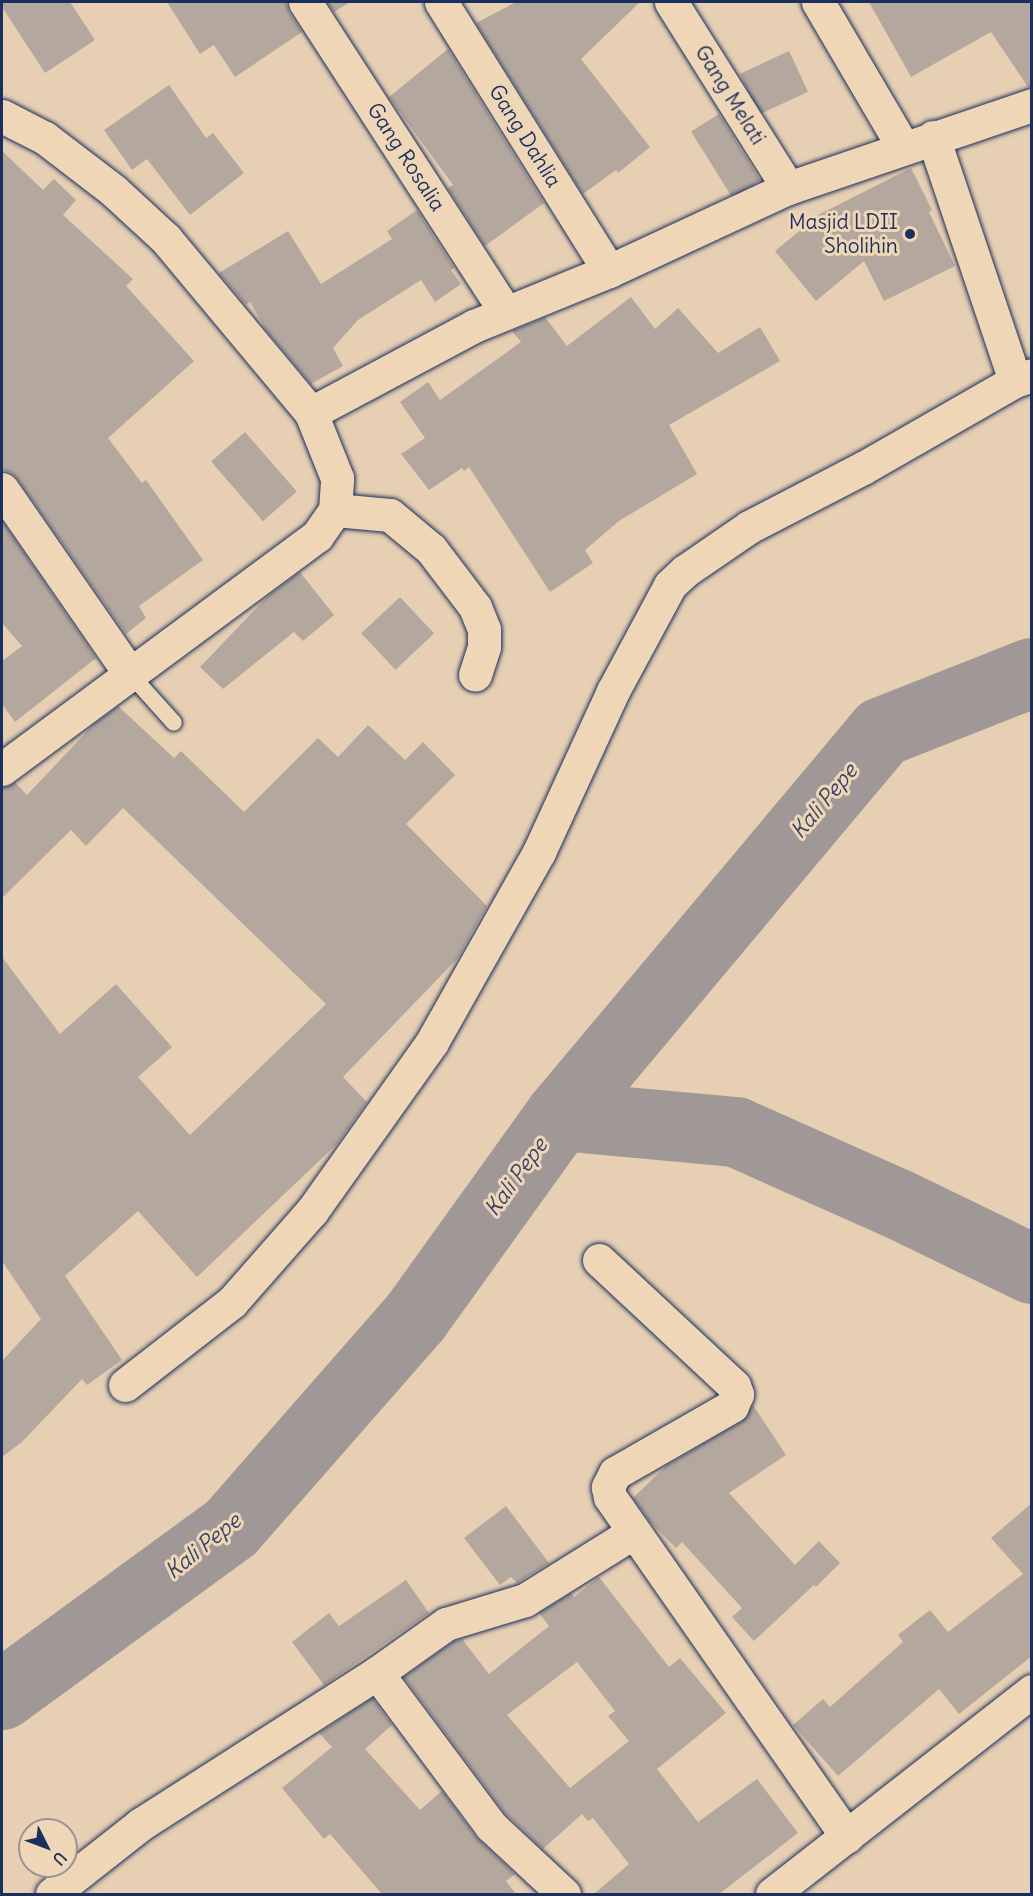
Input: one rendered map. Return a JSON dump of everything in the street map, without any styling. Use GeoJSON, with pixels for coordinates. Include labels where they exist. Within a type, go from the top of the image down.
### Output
{"type":"FeatureCollection","features":[{"type":"Feature","properties":{"kind":"street","name":"Gang Rosalia"},"geometry":{"type":"LineString","coordinates":[[305,2],[506,313]]}},
{"type":"Feature","properties":{"kind":"street","name":"Gang Dahlia"},"geometry":{"type":"LineString","coordinates":[[441,2],[609,271]]}},
{"type":"Feature","properties":{"kind":"street","name":"Gang Melati"},"geometry":{"type":"LineString","coordinates":[[672,2],[788,188]]}},
{"type":"Feature","properties":{"kind":"street"},"geometry":{"type":"LineString","coordinates":[[125,1385],[232,1302],[312,1210],[432,1042],[539,852],[613,692],[670,585],[685,571],[749,527],[944,424],[1023,378],[918,142],[818,2]]}},
{"type":"Feature","properties":{"kind":"street"},"geometry":{"type":"LineString","coordinates":[[311,412],[465,330],[609,271],[788,188],[1032,105]]}},
{"type":"Feature","properties":{"kind":"street"},"geometry":{"type":"LineString","coordinates":[[2,116],[45,138],[114,191],[166,239],[311,412],[337,478],[335,510],[317,536],[2,769]]}},
{"type":"Feature","properties":{"kind":"street"},"geometry":{"type":"LineString","coordinates":[[2,489],[132,675]]}},
{"type":"Feature","properties":{"kind":"street"},"geometry":{"type":"LineString","coordinates":[[335,510],[390,515],[431,549],[475,607],[484,629],[484,647],[475,675]]}},
{"type":"Feature","properties":{"kind":"street"},"geometry":{"type":"LineString","coordinates":[[599,1260],[734,1386],[737,1394],[732,1406],[615,1473],[608,1487],[610,1497],[847,1837]]}},
{"type":"Feature","properties":{"kind":"street"},"geometry":{"type":"LineString","coordinates":[[52,1894],[141,1824],[377,1673],[446,1624],[525,1600],[634,1532]]}},
{"type":"Feature","properties":{"kind":"street"},"geometry":{"type":"LineString","coordinates":[[377,1673],[491,1826],[564,1894]]}},
{"type":"Feature","properties":{"kind":"street"},"geometry":{"type":"LineString","coordinates":[[772,1894],[1032,1692]]}},
{"type":"Feature","properties":{"kind":"lane"},"geometry":{"type":"LineString","coordinates":[[132,675],[174,723]]}},
{"type":"Feature","properties":{"kind":"building"},"geometry":{"type":"Polygon","coordinates":[[[2,2],[70,2],[95,40],[45,73],[2,7],[2,2]]]}},
{"type":"Feature","properties":{"kind":"building"},"geometry":{"type":"Polygon","coordinates":[[[167,2],[286,2],[289,12],[302,32],[235,77],[214,45],[200,54],[167,2]]]}},
{"type":"Feature","properties":{"kind":"building"},"geometry":{"type":"Polygon","coordinates":[[[327,2],[350,2],[334,12],[327,2]]]}},
{"type":"Feature","properties":{"kind":"building"},"geometry":{"type":"Polygon","coordinates":[[[516,2],[640,2],[581,59],[650,147],[618,173],[616,170],[583,194],[476,23],[516,2]]]}},
{"type":"Feature","properties":{"kind":"building"},"geometry":{"type":"Polygon","coordinates":[[[869,2],[1032,2],[1032,87],[1028,87],[991,32],[911,77],[869,2]]]}},
{"type":"Feature","properties":{"kind":"building"},"geometry":{"type":"Polygon","coordinates":[[[448,49],[544,203],[485,246],[448,188],[453,185],[389,97],[448,49]]]}},
{"type":"Feature","properties":{"kind":"building"},"geometry":{"type":"Polygon","coordinates":[[[789,51],[808,92],[759,115],[740,74],[789,51]]]}},
{"type":"Feature","properties":{"kind":"building"},"geometry":{"type":"Polygon","coordinates":[[[169,85],[206,138],[213,133],[244,173],[190,215],[147,159],[132,170],[104,130],[169,85]]]}},
{"type":"Feature","properties":{"kind":"building"},"geometry":{"type":"Polygon","coordinates":[[[719,114],[760,180],[732,198],[691,131],[719,114]]]}},
{"type":"Feature","properties":{"kind":"building"},"geometry":{"type":"Polygon","coordinates":[[[2,151],[43,190],[54,179],[76,200],[63,215],[133,279],[126,286],[194,361],[108,438],[142,483],[146,480],[203,560],[139,606],[146,618],[126,634],[17,478],[10,472],[2,470],[2,151]]]}},
{"type":"Feature","properties":{"kind":"building"},"geometry":{"type":"Polygon","coordinates":[[[911,168],[932,210],[929,212],[955,266],[884,301],[864,261],[816,301],[775,251],[820,214],[911,168]]]}},
{"type":"Feature","properties":{"kind":"building"},"geometry":{"type":"Polygon","coordinates":[[[417,210],[454,268],[451,270],[461,284],[435,302],[421,280],[358,320],[333,348],[343,366],[311,384],[266,330],[250,302],[246,305],[219,273],[288,231],[321,284],[392,239],[387,231],[417,210]]]}},
{"type":"Feature","properties":{"kind":"building"},"geometry":{"type":"Polygon","coordinates":[[[631,297],[655,329],[678,308],[718,353],[760,327],[780,361],[669,425],[697,474],[619,521],[585,550],[593,563],[550,592],[469,467],[464,471],[462,468],[429,490],[401,454],[425,438],[400,402],[428,382],[440,400],[521,342],[512,331],[545,317],[567,346],[631,297]]]}},
{"type":"Feature","properties":{"kind":"building"},"geometry":{"type":"Polygon","coordinates":[[[245,432],[297,492],[263,521],[211,462],[245,432]]]}},
{"type":"Feature","properties":{"kind":"building"},"geometry":{"type":"Polygon","coordinates":[[[2,521],[96,658],[15,722],[2,704],[2,661],[22,646],[2,623],[2,521]]]}},
{"type":"Feature","properties":{"kind":"building"},"geometry":{"type":"Polygon","coordinates":[[[300,572],[334,615],[303,641],[294,632],[223,689],[200,667],[268,596],[300,572]]]}},
{"type":"Feature","properties":{"kind":"building"},"geometry":{"type":"Polygon","coordinates":[[[400,597],[434,634],[395,670],[361,633],[400,597]]]}},
{"type":"Feature","properties":{"kind":"building"},"geometry":{"type":"Polygon","coordinates":[[[118,706],[174,758],[181,751],[244,812],[318,738],[338,757],[368,725],[405,760],[423,742],[455,775],[406,824],[487,906],[457,959],[343,1077],[367,1102],[337,1144],[197,1277],[138,1211],[65,1276],[122,1360],[87,1385],[82,1379],[22,1442],[2,1457],[2,1361],[41,1319],[2,1261],[2,957],[60,1034],[116,984],[172,1047],[138,1077],[190,1135],[326,1004],[123,808],[86,846],[71,830],[2,898],[2,787],[15,782],[27,795],[94,724],[118,706]]]}},
{"type":"Feature","properties":{"kind":"building"},"geometry":{"type":"Polygon","coordinates":[[[753,1405],[786,1455],[729,1493],[795,1565],[819,1541],[840,1563],[816,1587],[804,1574],[814,1585],[754,1641],[732,1617],[742,1608],[682,1542],[676,1548],[651,1523],[633,1498],[667,1465],[741,1422],[753,1405]]]}},
{"type":"Feature","properties":{"kind":"building"},"geometry":{"type":"Polygon","coordinates":[[[1032,1503],[1032,1656],[959,1714],[939,1689],[838,1776],[793,1725],[823,1699],[830,1707],[903,1642],[898,1635],[930,1610],[948,1632],[1023,1574],[991,1538],[1032,1503]]]}},
{"type":"Feature","properties":{"kind":"building"},"geometry":{"type":"Polygon","coordinates":[[[506,1506],[549,1563],[517,1583],[511,1577],[500,1585],[464,1538],[506,1506]]]}},
{"type":"Feature","properties":{"kind":"building"},"geometry":{"type":"Polygon","coordinates":[[[599,1577],[669,1667],[680,1658],[726,1713],[657,1769],[698,1822],[757,1779],[798,1833],[719,1894],[594,1894],[629,1864],[593,1818],[588,1821],[582,1814],[543,1849],[505,1813],[404,1677],[454,1641],[462,1639],[489,1674],[549,1626],[539,1613],[571,1593],[574,1597],[599,1577]],[[577,1662],[507,1715],[570,1788],[629,1741],[608,1716],[615,1711],[577,1662]]]}},
{"type":"Feature","properties":{"kind":"building"},"geometry":{"type":"Polygon","coordinates":[[[406,1580],[429,1613],[324,1685],[292,1642],[329,1613],[339,1626],[406,1580]]]}},
{"type":"Feature","properties":{"kind":"building"},"geometry":{"type":"Polygon","coordinates":[[[372,1698],[392,1725],[365,1749],[420,1810],[442,1791],[476,1837],[515,1874],[506,1881],[516,1894],[382,1894],[330,1834],[324,1839],[282,1788],[332,1747],[319,1733],[372,1698]]]}},
{"type":"Feature","properties":{"kind":"waterway","name":"Kali Pepe"},"geometry":{"type":"LineString","coordinates":[[2,1695],[231,1528],[415,1318],[560,1116],[882,732],[1032,673]]}},
{"type":"Feature","properties":{"kind":"waterway"},"geometry":{"type":"LineString","coordinates":[[560,1116],[736,1132],[898,1204],[1032,1269]]}},
{"type":"Feature","properties":{"kind":"place","name":"Masjid LDII Sholihin"},"geometry":{"type":"Point","coordinates":[910,234]}}]}
